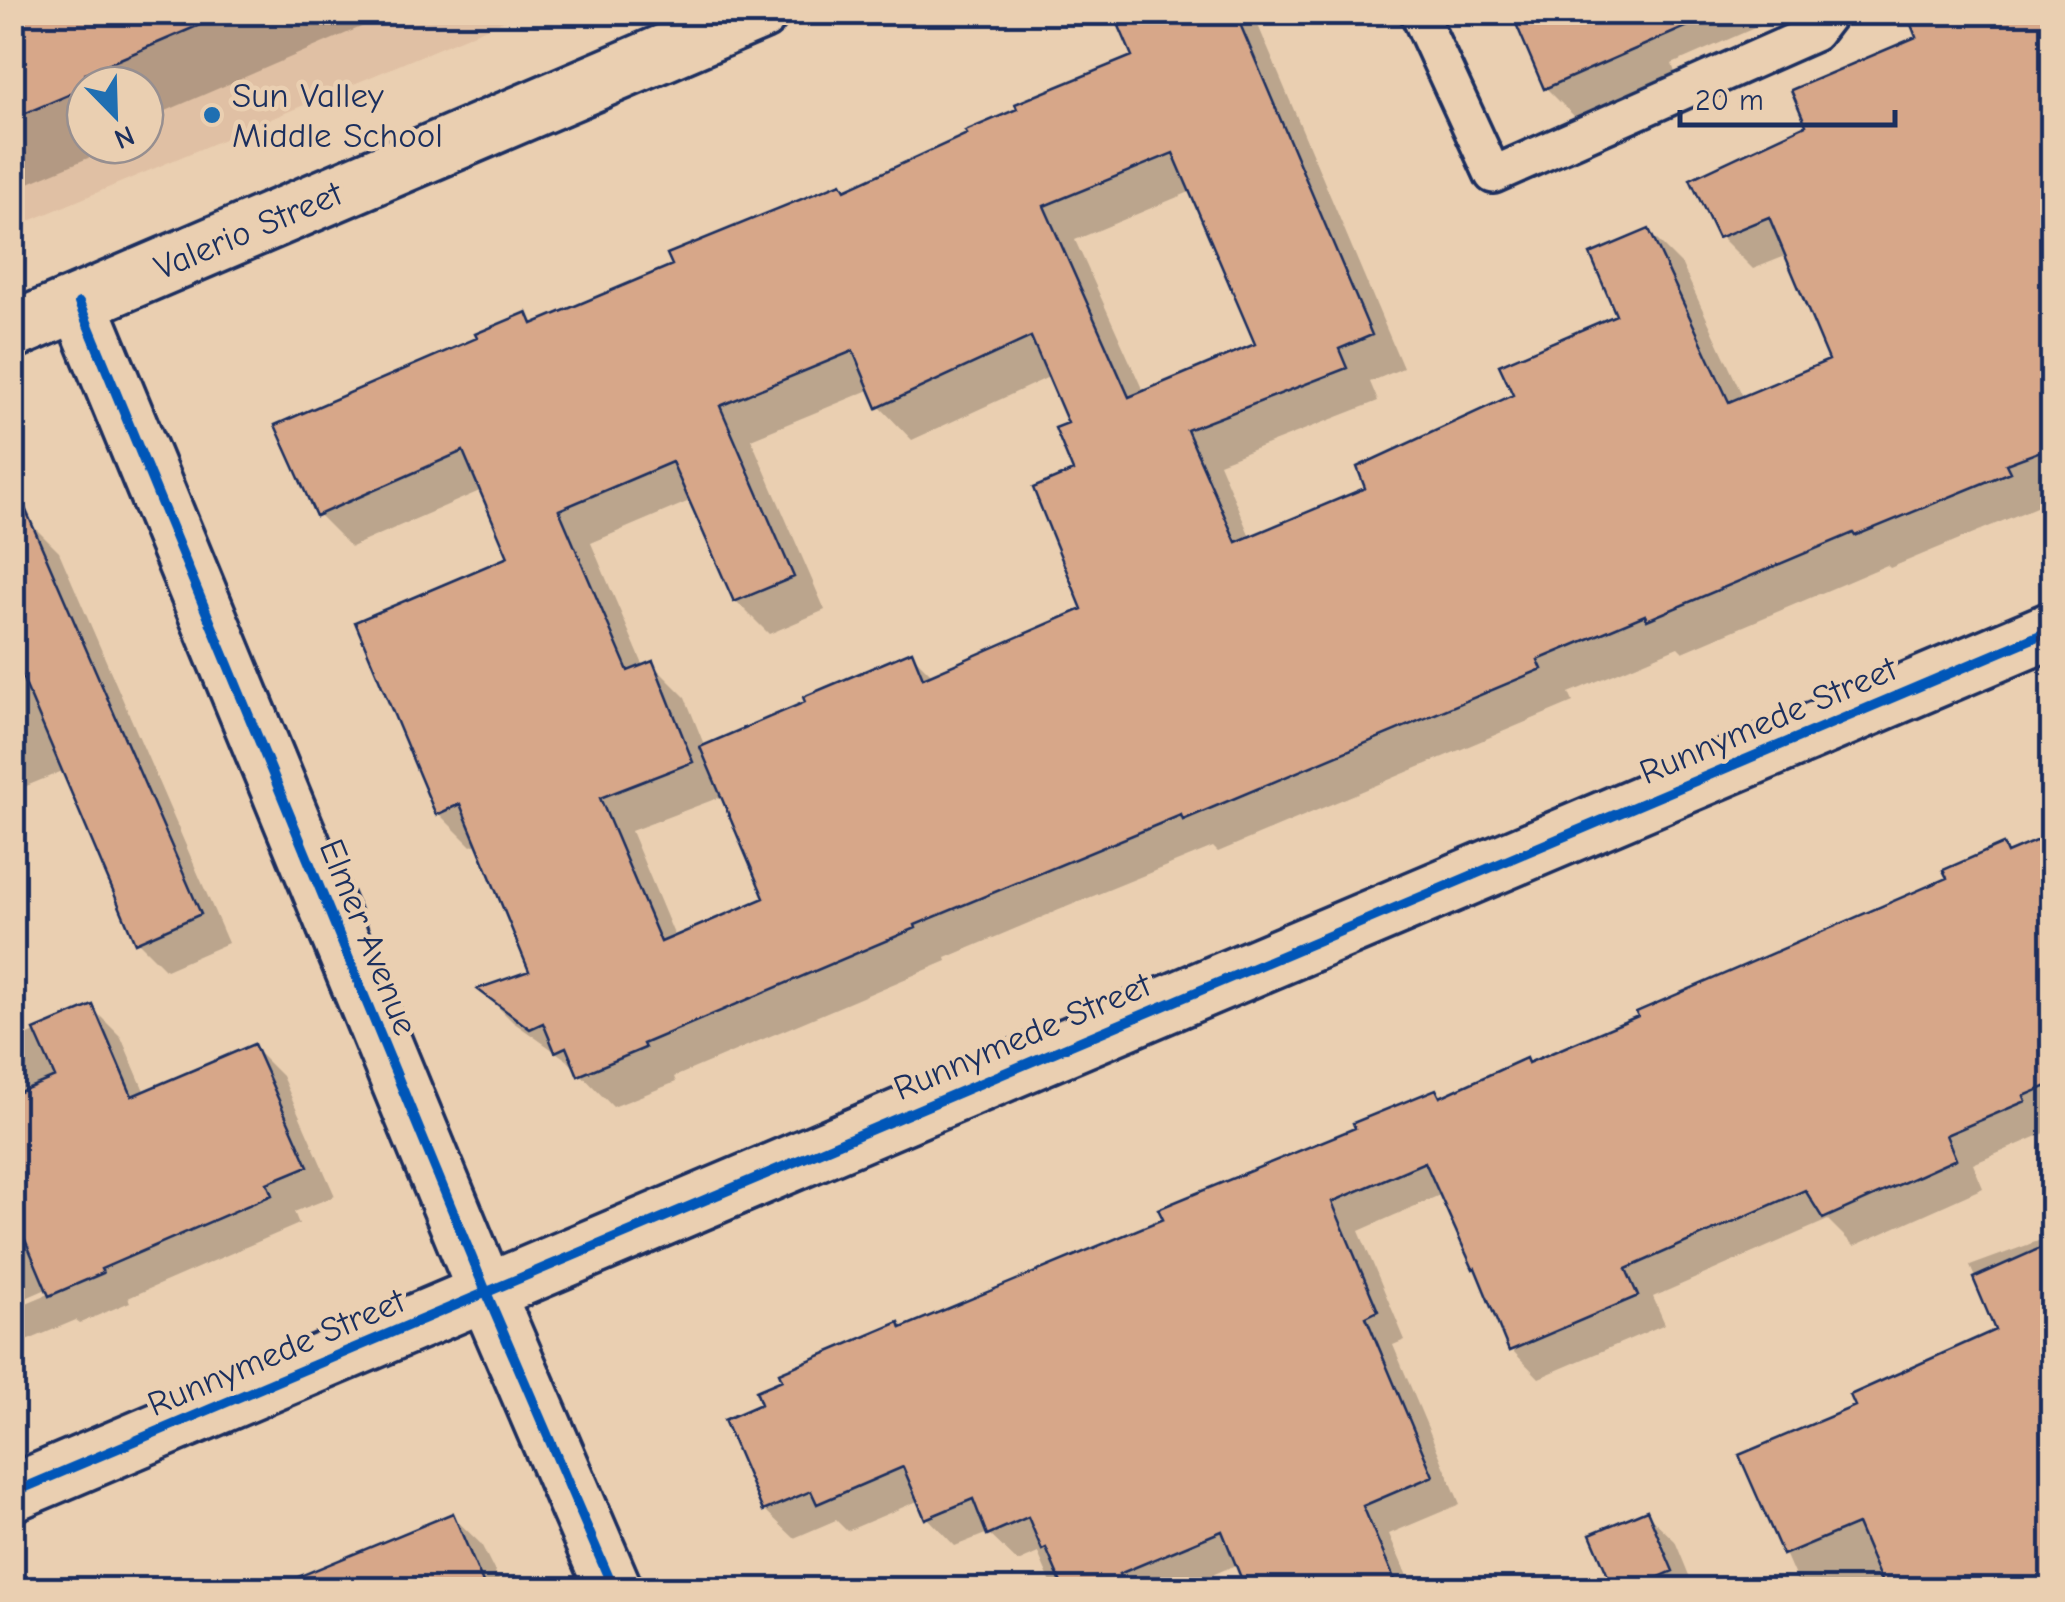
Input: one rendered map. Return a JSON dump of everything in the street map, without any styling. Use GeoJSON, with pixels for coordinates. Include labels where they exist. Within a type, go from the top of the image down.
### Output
{"type":"FeatureCollection","features":[{"type":"Feature","properties":{"kind":"street","name":"Valerio Street"},"geometry":{"type":"LineString","coordinates":[[12,331],[760,12]]}},
{"type":"Feature","properties":{"kind":"street","name":"Elmer Avenue"},"geometry":{"type":"LineString","coordinates":[[78,302],[486,1292],[614,1590]]}},
{"type":"Feature","properties":{"kind":"street","name":"Runnymede Street"},"geometry":{"type":"LineString","coordinates":[[12,1494],[2052,630]]}},
{"type":"Feature","properties":{"kind":"lane"},"geometry":{"type":"LineString","coordinates":[[1418,12],[1493,175],[1822,23]]}},
{"type":"Feature","properties":{"kind":"shaded area","name":"Sun Valley Middle School"},"geometry":{"type":"Polygon","coordinates":[[[13,13],[522,13],[165,164],[165,65],[65,65],[65,165],[162,165],[13,228],[13,13]]]}},
{"type":"Feature","properties":{"kind":"building"},"geometry":{"type":"Polygon","coordinates":[[[12,12],[230,12],[106,65],[65,65],[65,96],[12,119],[12,12]]]}},
{"type":"Feature","properties":{"kind":"building"},"geometry":{"type":"Polygon","coordinates":[[[1151,12],[1235,12],[1372,335],[1339,349],[1347,368],[1187,430],[1236,542],[1365,488],[1357,467],[1513,395],[1499,365],[1616,315],[1590,254],[1649,229],[1729,402],[1829,360],[1769,217],[1718,238],[1690,179],[1806,125],[1791,90],[1916,37],[1906,12],[2052,12],[2052,447],[2006,464],[2010,472],[1647,620],[1645,615],[1538,660],[1542,669],[1183,820],[1181,815],[915,925],[916,928],[643,1044],[645,1048],[578,1076],[566,1047],[555,1052],[543,1023],[530,1029],[477,989],[529,971],[460,804],[436,815],[355,622],[508,557],[463,451],[316,516],[275,425],[477,338],[475,334],[527,312],[532,324],[672,265],[667,254],[841,183],[845,190],[1017,109],[1015,104],[1132,56],[1119,26],[1151,12]],[[1173,153],[1044,206],[1129,397],[1255,344],[1173,153]],[[1031,337],[877,408],[853,351],[720,406],[794,577],[734,602],[672,462],[559,510],[628,671],[653,661],[693,762],[600,798],[661,942],[764,898],[700,747],[805,702],[803,697],[912,651],[923,678],[1082,609],[1033,488],[1073,471],[1055,428],[1068,423],[1031,337]]]}},
{"type":"Feature","properties":{"kind":"building"},"geometry":{"type":"Polygon","coordinates":[[[1511,12],[1720,12],[1544,89],[1511,12]]]}},
{"type":"Feature","properties":{"kind":"building"},"geometry":{"type":"Polygon","coordinates":[[[12,478],[201,914],[135,943],[12,653],[12,478]]]}},
{"type":"Feature","properties":{"kind":"building"},"geometry":{"type":"Polygon","coordinates":[[[2052,834],[2052,1084],[2024,1096],[2026,1101],[1946,1135],[1956,1159],[1823,1219],[1805,1190],[1626,1269],[1638,1296],[1509,1351],[1425,1162],[1332,1202],[1378,1311],[1366,1317],[1433,1476],[1363,1506],[1399,1590],[1246,1590],[1222,1531],[1119,1574],[1125,1590],[1064,1590],[1028,1517],[987,1535],[973,1499],[925,1519],[903,1467],[817,1504],[811,1491],[763,1511],[724,1420],[761,1404],[756,1391],[782,1380],[779,1373],[899,1322],[901,1328],[1163,1219],[1158,1209],[1355,1128],[1353,1123],[1436,1089],[1440,1097],[1526,1058],[1528,1063],[1638,1016],[1636,1012],[1947,878],[1943,870],[2003,844],[2007,853],[2052,834]]]}},
{"type":"Feature","properties":{"kind":"building"},"geometry":{"type":"Polygon","coordinates":[[[93,1005],[132,1096],[254,1044],[308,1166],[267,1183],[272,1195],[101,1269],[103,1273],[49,1296],[12,1209],[12,1095],[55,1077],[34,1030],[93,1005]]]}},
{"type":"Feature","properties":{"kind":"building"},"geometry":{"type":"Polygon","coordinates":[[[2052,1243],[2052,1590],[1885,1590],[1857,1524],[1783,1555],[1739,1455],[1855,1406],[1850,1395],[1995,1330],[1973,1278],[2052,1243]]]}},
{"type":"Feature","properties":{"kind":"building"},"geometry":{"type":"Polygon","coordinates":[[[1647,1510],[1673,1571],[1630,1590],[1614,1590],[1590,1534],[1647,1510]]]}},
{"type":"Feature","properties":{"kind":"building"},"geometry":{"type":"Polygon","coordinates":[[[453,1513],[486,1590],[276,1590],[276,1586],[453,1513]]]}},
{"type":"Feature","properties":{"kind":"cycle path"},"geometry":{"type":"LineString","coordinates":[[79,303],[486,1292],[614,1590]]}},
{"type":"Feature","properties":{"kind":"cycle path"},"geometry":{"type":"LineString","coordinates":[[12,1493],[2052,630]]}},
{"type":"Feature","properties":{"kind":"place","name":"Sun Valley Middle School"},"geometry":{"type":"Point","coordinates":[212,115]}}]}
